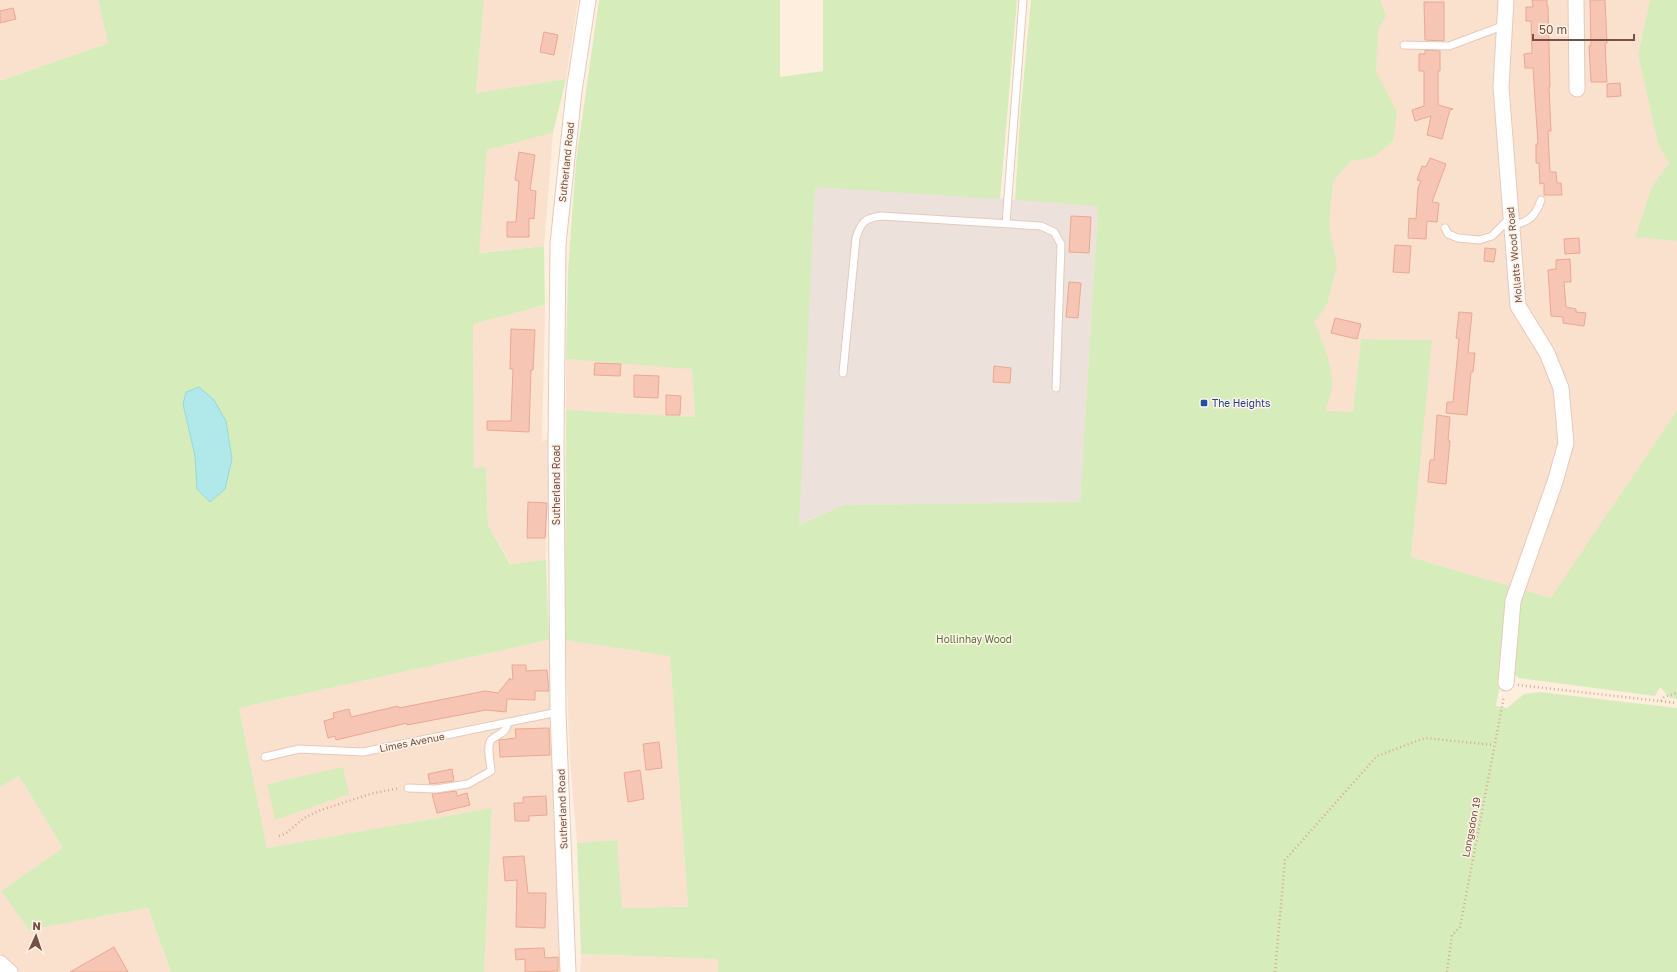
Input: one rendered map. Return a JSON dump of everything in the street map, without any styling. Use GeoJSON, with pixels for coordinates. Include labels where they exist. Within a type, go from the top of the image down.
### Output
{"type":"FeatureCollection","features":[{"type":"Feature","properties":{"kind":"street","name":"Sutherland Road"},"geometry":{"type":"LineString","coordinates":[[568,972],[558,712],[556,443],[558,244],[574,91],[588,0]]}},
{"type":"Feature","properties":{"kind":"street","name":"Mollatts Wood Road"},"geometry":{"type":"LineString","coordinates":[[1506,0],[1501,87],[1518,306],[1548,353],[1561,388],[1566,443],[1555,482],[1513,601],[1506,683]]}},
{"type":"Feature","properties":{"kind":"street"},"geometry":{"type":"LineString","coordinates":[[1576,0],[1577,89]]}},
{"type":"Feature","properties":{"kind":"street"},"geometry":{"type":"LineString","coordinates":[[0,963],[10,972]]}},
{"type":"Feature","properties":{"kind":"lane"},"geometry":{"type":"LineString","coordinates":[[1006,223],[1023,0]]}},
{"type":"Feature","properties":{"kind":"lane"},"geometry":{"type":"LineString","coordinates":[[1404,45],[1449,46],[1505,25]]}},
{"type":"Feature","properties":{"kind":"lane"},"geometry":{"type":"LineString","coordinates":[[1445,228],[1448,234],[1458,238],[1474,240],[1486,239],[1511,220],[1529,220],[1538,208],[1541,200]]}},
{"type":"Feature","properties":{"kind":"lane"},"geometry":{"type":"LineString","coordinates":[[843,373],[856,238],[860,225],[869,218],[881,216],[1006,223],[1041,226],[1054,232],[1061,244],[1056,388]]}},
{"type":"Feature","properties":{"kind":"lane","name":"Limes Avenue"},"geometry":{"type":"LineString","coordinates":[[265,757],[300,750],[363,752],[558,712]]}},
{"type":"Feature","properties":{"kind":"lane"},"geometry":{"type":"LineString","coordinates":[[408,788],[436,789],[468,784],[491,771],[489,748],[491,741],[505,731],[508,722]]}},
{"type":"Feature","properties":{"kind":"path"},"geometry":{"type":"LineString","coordinates":[[1506,683],[1677,703]]}},
{"type":"Feature","properties":{"kind":"path","name":"Longsdon 19"},"geometry":{"type":"LineString","coordinates":[[1447,972],[1452,935],[1460,927],[1506,683]]}},
{"type":"Feature","properties":{"kind":"path"},"geometry":{"type":"LineString","coordinates":[[1661,701],[1664,697],[1677,693]]}},
{"type":"Feature","properties":{"kind":"path"},"geometry":{"type":"LineString","coordinates":[[1275,972],[1285,860],[1377,756],[1425,738],[1494,745]]}},
{"type":"Feature","properties":{"kind":"path"},"geometry":{"type":"LineString","coordinates":[[279,836],[285,834],[304,818],[321,810],[370,794],[396,788],[408,788]]}},
{"type":"Feature","properties":{"kind":"shaded area"},"geometry":{"type":"Polygon","coordinates":[[[0,0],[98,0],[108,43],[0,81],[0,0]]]}},
{"type":"Feature","properties":{"kind":"shaded area"},"geometry":{"type":"Polygon","coordinates":[[[484,0],[578,0],[566,79],[476,93],[484,0]]]}},
{"type":"Feature","properties":{"kind":"shaded area"},"geometry":{"type":"Polygon","coordinates":[[[1311,0],[1650,0],[1638,55],[1658,144],[1669,163],[1652,186],[1635,237],[1677,241],[1677,410],[1551,599],[1411,557],[1431,340],[1361,339],[1353,413],[1263,409],[1311,0]]]}},
{"type":"Feature","properties":{"kind":"shaded area"},"geometry":{"type":"Polygon","coordinates":[[[553,133],[544,246],[478,253],[487,150],[553,133]]]}},
{"type":"Feature","properties":{"kind":"shaded area"},"geometry":{"type":"Polygon","coordinates":[[[815,186],[1098,205],[1080,502],[843,505],[798,525],[815,186]]]}},
{"type":"Feature","properties":{"kind":"shaded area"},"geometry":{"type":"Polygon","coordinates":[[[545,305],[542,441],[550,439],[546,560],[511,564],[488,525],[486,468],[474,469],[473,324],[545,305]]]}},
{"type":"Feature","properties":{"kind":"shaded area"},"geometry":{"type":"Polygon","coordinates":[[[566,359],[692,368],[695,417],[566,410],[566,359]]]}},
{"type":"Feature","properties":{"kind":"shaded area"},"geometry":{"type":"Polygon","coordinates":[[[549,640],[555,743],[562,972],[484,972],[492,808],[267,848],[239,708],[549,640]]]}},
{"type":"Feature","properties":{"kind":"shaded area"},"geometry":{"type":"Polygon","coordinates":[[[565,640],[670,655],[688,908],[621,908],[617,840],[577,843],[570,760],[565,640]]]}},
{"type":"Feature","properties":{"kind":"shaded area"},"geometry":{"type":"Polygon","coordinates":[[[19,776],[63,848],[2,891],[29,930],[148,908],[171,972],[19,972],[0,953],[0,787],[19,776]]]}},
{"type":"Feature","properties":{"kind":"shaded area"},"geometry":{"type":"Polygon","coordinates":[[[581,954],[718,959],[718,972],[580,972],[581,954]]]}},
{"type":"Feature","properties":{"kind":"green space"},"geometry":{"type":"Polygon","coordinates":[[[98,0],[484,0],[476,93],[566,79],[553,133],[487,150],[479,253],[544,246],[545,305],[473,324],[474,468],[486,467],[488,525],[510,564],[546,560],[549,640],[239,708],[267,848],[492,808],[484,972],[171,972],[148,908],[29,930],[1,891],[63,848],[19,776],[0,787],[0,81],[108,43],[98,0]]]}},
{"type":"Feature","properties":{"kind":"green space","name":"Hollinhay Wood"},"geometry":{"type":"Polygon","coordinates":[[[599,0],[780,0],[780,77],[823,71],[823,0],[1017,0],[1000,199],[815,187],[799,525],[843,505],[1080,502],[1098,206],[1015,200],[1020,118],[1031,0],[1380,0],[1386,16],[1378,30],[1376,72],[1397,112],[1393,141],[1374,157],[1351,161],[1333,181],[1329,224],[1337,266],[1327,304],[1314,322],[1327,354],[1332,379],[1332,387],[1325,411],[1353,412],[1361,339],[1432,340],[1411,557],[1512,587],[1503,670],[1496,706],[1507,708],[1524,694],[1540,692],[1677,708],[1677,972],[718,972],[718,959],[581,954],[577,843],[617,840],[622,908],[688,907],[670,656],[565,640],[566,410],[695,417],[692,369],[566,359],[568,271],[576,161],[599,0]]]}},
{"type":"Feature","properties":{"kind":"green space"},"geometry":{"type":"Polygon","coordinates":[[[1650,0],[1677,0],[1677,241],[1635,237],[1652,186],[1669,163],[1658,144],[1638,55],[1650,0]]]}},
{"type":"Feature","properties":{"kind":"green space"},"geometry":{"type":"Polygon","coordinates":[[[1677,410],[1677,699],[1670,698],[1660,687],[1655,696],[1519,678],[1512,672],[1515,622],[1523,590],[1551,598],[1677,410]]]}},
{"type":"Feature","properties":{"kind":"green space"},"geometry":{"type":"Polygon","coordinates":[[[343,767],[349,794],[275,820],[267,784],[343,767]]]}},
{"type":"Feature","properties":{"kind":"water"},"geometry":{"type":"Polygon","coordinates":[[[199,387],[214,400],[226,421],[232,459],[225,489],[210,502],[197,489],[195,456],[183,404],[186,392],[199,387]]]}},
{"type":"Feature","properties":{"kind":"building"},"geometry":{"type":"Polygon","coordinates":[[[1532,0],[1547,0],[1548,6],[1551,131],[1548,131],[1550,172],[1556,172],[1557,183],[1561,183],[1562,195],[1544,195],[1544,183],[1540,184],[1539,163],[1536,163],[1536,144],[1538,144],[1533,68],[1525,68],[1524,54],[1532,53],[1531,21],[1526,21],[1526,7],[1533,7],[1532,0]]]}},
{"type":"Feature","properties":{"kind":"building"},"geometry":{"type":"Polygon","coordinates":[[[1590,0],[1605,0],[1607,82],[1591,82],[1589,46],[1591,46],[1590,0]]]}},
{"type":"Feature","properties":{"kind":"building"},"geometry":{"type":"Polygon","coordinates":[[[1424,2],[1444,2],[1444,41],[1425,40],[1424,2]]]}},
{"type":"Feature","properties":{"kind":"building"},"geometry":{"type":"Polygon","coordinates":[[[13,8],[16,19],[0,23],[0,11],[13,8]]]}},
{"type":"Feature","properties":{"kind":"building"},"geometry":{"type":"Polygon","coordinates":[[[544,32],[558,35],[554,55],[540,52],[544,32]]]}},
{"type":"Feature","properties":{"kind":"building"},"geometry":{"type":"Polygon","coordinates":[[[1425,50],[1440,51],[1440,71],[1438,71],[1438,105],[1453,109],[1450,110],[1442,139],[1427,135],[1431,116],[1415,121],[1412,110],[1424,106],[1424,71],[1419,71],[1419,54],[1425,54],[1425,50]]]}},
{"type":"Feature","properties":{"kind":"building"},"geometry":{"type":"Polygon","coordinates":[[[1620,83],[1621,96],[1607,97],[1607,84],[1620,83]]]}},
{"type":"Feature","properties":{"kind":"building"},"geometry":{"type":"Polygon","coordinates":[[[519,152],[535,155],[530,190],[536,191],[534,219],[529,218],[529,237],[507,237],[507,222],[516,222],[519,181],[515,180],[519,152]]]}},
{"type":"Feature","properties":{"kind":"building"},"geometry":{"type":"Polygon","coordinates":[[[1430,158],[1446,164],[1432,202],[1439,203],[1437,222],[1427,221],[1426,239],[1408,238],[1409,218],[1416,219],[1418,188],[1421,181],[1417,180],[1422,166],[1426,167],[1430,158]]]}},
{"type":"Feature","properties":{"kind":"building"},"geometry":{"type":"Polygon","coordinates":[[[1071,216],[1091,217],[1089,253],[1069,252],[1071,216]]]}},
{"type":"Feature","properties":{"kind":"building"},"geometry":{"type":"Polygon","coordinates":[[[1579,238],[1580,253],[1565,254],[1564,239],[1579,238]]]}},
{"type":"Feature","properties":{"kind":"building"},"geometry":{"type":"Polygon","coordinates":[[[1395,245],[1411,246],[1409,273],[1393,272],[1395,245]]]}},
{"type":"Feature","properties":{"kind":"building"},"geometry":{"type":"Polygon","coordinates":[[[1485,248],[1496,249],[1494,262],[1484,261],[1485,248]]]}},
{"type":"Feature","properties":{"kind":"building"},"geometry":{"type":"Polygon","coordinates":[[[1570,259],[1571,282],[1564,282],[1566,307],[1576,309],[1576,312],[1586,313],[1584,326],[1563,323],[1563,317],[1551,316],[1548,270],[1556,269],[1556,260],[1570,259]]]}},
{"type":"Feature","properties":{"kind":"building"},"geometry":{"type":"Polygon","coordinates":[[[1069,282],[1081,283],[1078,318],[1066,317],[1069,282]]]}},
{"type":"Feature","properties":{"kind":"building"},"geometry":{"type":"Polygon","coordinates":[[[1459,312],[1472,313],[1468,353],[1475,353],[1473,372],[1471,372],[1467,415],[1446,413],[1447,402],[1453,402],[1459,339],[1456,338],[1459,312]]]}},
{"type":"Feature","properties":{"kind":"building"},"geometry":{"type":"Polygon","coordinates":[[[1335,318],[1361,324],[1357,339],[1331,333],[1335,318]]]}},
{"type":"Feature","properties":{"kind":"building"},"geometry":{"type":"Polygon","coordinates":[[[511,329],[535,330],[533,370],[531,370],[529,432],[487,430],[487,421],[511,421],[513,369],[510,369],[511,329]]]}},
{"type":"Feature","properties":{"kind":"building"},"geometry":{"type":"Polygon","coordinates":[[[595,363],[621,364],[620,376],[594,375],[595,363]]]}},
{"type":"Feature","properties":{"kind":"building"},"geometry":{"type":"Polygon","coordinates":[[[994,366],[1011,368],[1010,383],[993,382],[994,366]]]}},
{"type":"Feature","properties":{"kind":"building"},"geometry":{"type":"Polygon","coordinates":[[[634,375],[659,376],[658,398],[634,397],[634,375]]]}},
{"type":"Feature","properties":{"kind":"building"},"geometry":{"type":"Polygon","coordinates":[[[666,395],[681,396],[680,415],[666,415],[666,395]]]}},
{"type":"Feature","properties":{"kind":"building"},"geometry":{"type":"Polygon","coordinates":[[[1437,415],[1450,417],[1448,441],[1450,441],[1446,484],[1428,482],[1430,460],[1434,460],[1437,415]]]}},
{"type":"Feature","properties":{"kind":"building"},"geometry":{"type":"Polygon","coordinates":[[[528,502],[547,503],[545,538],[527,538],[528,502]]]}},
{"type":"Feature","properties":{"kind":"building"},"geometry":{"type":"Polygon","coordinates":[[[512,665],[526,665],[526,671],[547,670],[549,691],[535,691],[535,700],[507,699],[506,712],[486,710],[407,725],[407,723],[336,740],[335,736],[328,738],[324,721],[334,718],[333,713],[349,709],[351,717],[398,706],[399,708],[485,691],[498,693],[510,678],[509,680],[513,679],[512,665]]]}},
{"type":"Feature","properties":{"kind":"building"},"geometry":{"type":"Polygon","coordinates":[[[549,728],[550,755],[500,757],[499,740],[516,738],[515,729],[549,728]]]}},
{"type":"Feature","properties":{"kind":"building"},"geometry":{"type":"Polygon","coordinates":[[[659,742],[662,768],[646,770],[643,744],[659,742]]]}},
{"type":"Feature","properties":{"kind":"building"},"geometry":{"type":"Polygon","coordinates":[[[452,769],[454,781],[430,784],[428,774],[452,769]]]}},
{"type":"Feature","properties":{"kind":"building"},"geometry":{"type":"Polygon","coordinates":[[[640,770],[644,799],[628,802],[624,773],[640,770]]]}},
{"type":"Feature","properties":{"kind":"building"},"geometry":{"type":"Polygon","coordinates":[[[456,791],[457,796],[467,793],[470,805],[437,813],[432,794],[456,791]]]}},
{"type":"Feature","properties":{"kind":"building"},"geometry":{"type":"Polygon","coordinates":[[[546,796],[547,815],[529,816],[529,821],[515,821],[514,803],[523,803],[523,797],[546,796]]]}},
{"type":"Feature","properties":{"kind":"building"},"geometry":{"type":"Polygon","coordinates":[[[524,856],[528,893],[546,893],[545,928],[516,927],[517,880],[505,881],[503,857],[524,856]]]}},
{"type":"Feature","properties":{"kind":"building"},"geometry":{"type":"Polygon","coordinates":[[[114,947],[128,972],[70,972],[114,947]]]}},
{"type":"Feature","properties":{"kind":"building"},"geometry":{"type":"Polygon","coordinates":[[[544,948],[545,958],[558,957],[558,971],[525,972],[525,959],[516,960],[515,949],[544,948]]]}},
{"type":"Feature","properties":{"kind":"place","name":"The Heights"},"geometry":{"type":"Point","coordinates":[1204,403]}}]}
